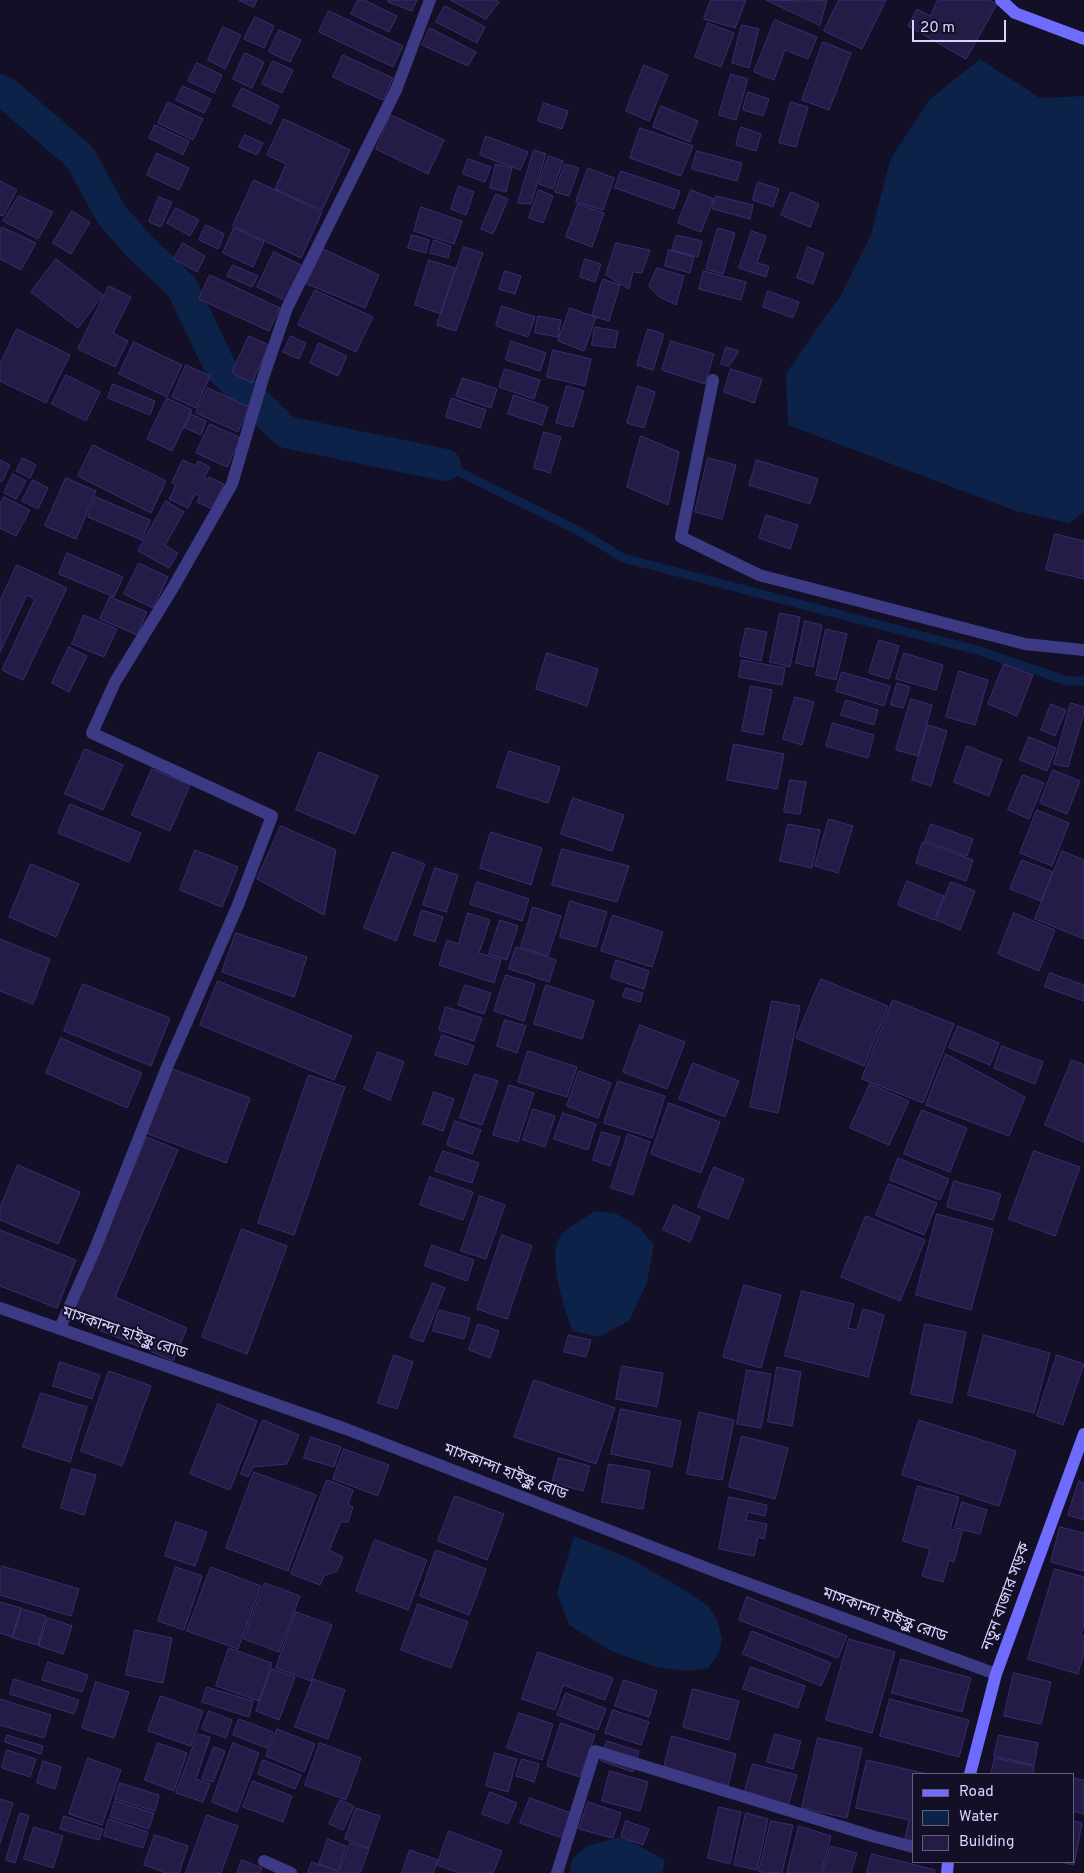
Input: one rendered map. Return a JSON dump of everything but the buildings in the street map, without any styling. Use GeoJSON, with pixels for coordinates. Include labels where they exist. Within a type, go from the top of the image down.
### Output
{"type":"FeatureCollection","features":[{"type":"Feature","properties":{"kind":"street"},"geometry":{"type":"LineString","coordinates":[[60,1328],[167,1067],[238,904],[272,816],[92,732],[115,682],[174,586],[232,484],[263,378],[287,308],[396,90],[430,0]]}},
{"type":"Feature","properties":{"kind":"street"},"geometry":{"type":"LineString","coordinates":[[1001,0],[1015,13],[1084,39]]}},
{"type":"Feature","properties":{"kind":"street"},"geometry":{"type":"LineString","coordinates":[[714,380],[681,537],[760,575],[1025,644],[1084,650]]}},
{"type":"Feature","properties":{"kind":"street","name":"মাসকান্দা হাইস্কুল রোড"},"geometry":{"type":"LineString","coordinates":[[0,1308],[346,1429],[717,1572],[996,1674]]}},
{"type":"Feature","properties":{"kind":"street","name":"নতুন বাজার সড়ক"},"geometry":{"type":"LineString","coordinates":[[970,1773],[996,1674],[1084,1434]]}},
{"type":"Feature","properties":{"kind":"street"},"geometry":{"type":"LineString","coordinates":[[557,1873],[595,1751],[862,1833],[912,1846]]}},
{"type":"Feature","properties":{"kind":"street"},"geometry":{"type":"LineString","coordinates":[[264,1861],[291,1873]]}},
{"type":"Feature","properties":{"kind":"water"},"geometry":{"type":"Polygon","coordinates":[[[980,59],[1040,98],[1084,96],[1084,512],[1069,523],[1016,511],[788,425],[786,374],[839,299],[871,235],[890,160],[929,100],[980,59]]]}},
{"type":"Feature","properties":{"kind":"water"},"geometry":{"type":"Polygon","coordinates":[[[595,1211],[615,1213],[639,1227],[654,1245],[647,1283],[629,1321],[599,1337],[573,1331],[561,1295],[555,1253],[563,1233],[595,1211]]]}},
{"type":"Feature","properties":{"kind":"water"},"geometry":{"type":"Polygon","coordinates":[[[574,1536],[629,1558],[688,1592],[709,1607],[717,1620],[722,1639],[719,1653],[708,1668],[686,1671],[656,1667],[611,1651],[569,1625],[557,1593],[574,1536]]]}},
{"type":"Feature","properties":{"kind":"water"},"geometry":{"type":"Polygon","coordinates":[[[617,1838],[629,1840],[665,1860],[662,1873],[570,1873],[572,1859],[587,1846],[617,1838]]]}},
{"type":"Feature","properties":{"kind":"waterway"},"geometry":{"type":"LineString","coordinates":[[0,90],[80,157],[111,214],[138,245],[182,287],[221,369],[286,432],[445,465]]}},
{"type":"Feature","properties":{"kind":"waterway"},"geometry":{"type":"LineString","coordinates":[[445,465],[579,531],[623,558],[980,651],[1067,681],[1084,681]]}}]}
